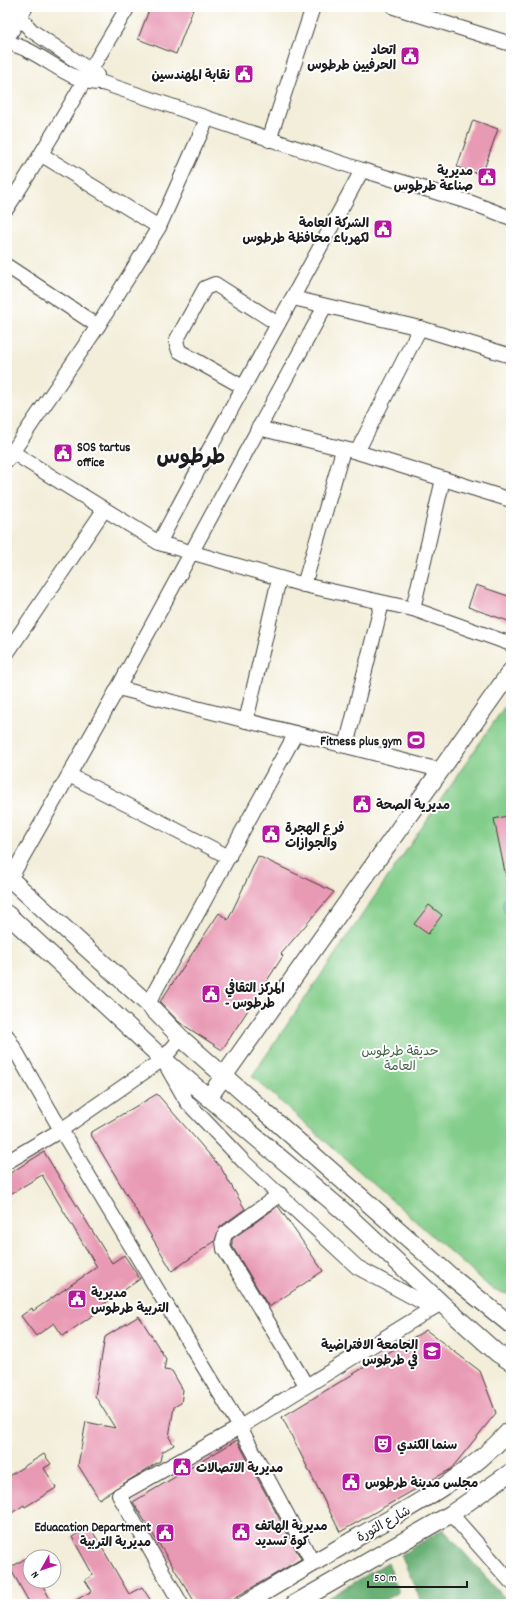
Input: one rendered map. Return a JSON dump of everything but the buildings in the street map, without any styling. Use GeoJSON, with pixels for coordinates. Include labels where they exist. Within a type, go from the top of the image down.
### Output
{"type":"FeatureCollection","features":[{"type":"Feature","properties":{"kind":"main road"},"geometry":{"type":"LineString","coordinates":[[7,36],[18,10]]}},
{"type":"Feature","properties":{"kind":"main road"},"geometry":{"type":"LineString","coordinates":[[209,1097],[225,1077],[511,671]]}},
{"type":"Feature","properties":{"kind":"main road"},"geometry":{"type":"LineString","coordinates":[[8,878],[148,1004],[181,1038],[453,1278],[511,1325]]}},
{"type":"Feature","properties":{"kind":"main road"},"geometry":{"type":"LineString","coordinates":[[7,914],[163,1059],[342,1210],[436,1306],[511,1362]]}},
{"type":"Feature","properties":{"kind":"main road"},"geometry":{"type":"LineString","coordinates":[[487,1305],[511,1312]]}},
{"type":"Feature","properties":{"kind":"main road","name":"شارع الثورة"},"geometry":{"type":"LineString","coordinates":[[245,1604],[313,1562],[440,1490],[493,1450],[511,1429]]}},
{"type":"Feature","properties":{"kind":"main road","name":"شارع الثورة"},"geometry":{"type":"LineString","coordinates":[[294,1604],[451,1514],[511,1472]]}},
{"type":"Feature","properties":{"kind":"street"},"geometry":{"type":"LineString","coordinates":[[7,208],[42,155],[86,75],[128,7]]}},
{"type":"Feature","properties":{"kind":"street"},"geometry":{"type":"LineString","coordinates":[[269,140],[313,7]]}},
{"type":"Feature","properties":{"kind":"street"},"geometry":{"type":"LineString","coordinates":[[394,7],[511,44]]}},
{"type":"Feature","properties":{"kind":"street"},"geometry":{"type":"LineString","coordinates":[[18,10],[40,37],[86,75]]}},
{"type":"Feature","properties":{"kind":"street"},"geometry":{"type":"LineString","coordinates":[[7,43],[30,51],[86,75],[102,84],[269,140],[472,204],[511,218]]}},
{"type":"Feature","properties":{"kind":"street"},"geometry":{"type":"LineString","coordinates":[[207,119],[159,227],[98,326],[9,456],[159,543],[279,579],[413,609],[511,644]]}},
{"type":"Feature","properties":{"kind":"street"},"geometry":{"type":"LineString","coordinates":[[42,155],[159,227]]}},
{"type":"Feature","properties":{"kind":"street"},"geometry":{"type":"LineString","coordinates":[[159,543],[362,170]]}},
{"type":"Feature","properties":{"kind":"street"},"geometry":{"type":"LineString","coordinates":[[7,266],[98,326]]}},
{"type":"Feature","properties":{"kind":"street"},"geometry":{"type":"LineString","coordinates":[[243,387],[179,351],[177,346],[176,341],[205,288],[215,284],[278,324]]}},
{"type":"Feature","properties":{"kind":"street"},"geometry":{"type":"LineString","coordinates":[[293,298],[420,328],[511,356]]}},
{"type":"Feature","properties":{"kind":"street"},"geometry":{"type":"LineString","coordinates":[[8,878],[118,688],[325,306]]}},
{"type":"Feature","properties":{"kind":"street"},"geometry":{"type":"LineString","coordinates":[[357,452],[420,328]]}},
{"type":"Feature","properties":{"kind":"street"},"geometry":{"type":"LineString","coordinates":[[258,428],[343,450],[357,452],[511,500]]}},
{"type":"Feature","properties":{"kind":"street"},"geometry":{"type":"LineString","coordinates":[[304,585],[343,450]]}},
{"type":"Feature","properties":{"kind":"street"},"geometry":{"type":"LineString","coordinates":[[413,609],[443,479]]}},
{"type":"Feature","properties":{"kind":"street"},"geometry":{"type":"LineString","coordinates":[[7,652],[104,510]]}},
{"type":"Feature","properties":{"kind":"street"},"geometry":{"type":"LineString","coordinates":[[246,720],[279,579]]}},
{"type":"Feature","properties":{"kind":"street"},"geometry":{"type":"LineString","coordinates":[[346,746],[382,603]]}},
{"type":"Feature","properties":{"kind":"street"},"geometry":{"type":"LineString","coordinates":[[118,688],[440,770]]}},
{"type":"Feature","properties":{"kind":"street"},"geometry":{"type":"LineString","coordinates":[[148,1004],[296,733]]}},
{"type":"Feature","properties":{"kind":"street"},"geometry":{"type":"LineString","coordinates":[[69,775],[229,857]]}},
{"type":"Feature","properties":{"kind":"street"},"geometry":{"type":"LineString","coordinates":[[7,1036],[61,1130],[240,1427],[313,1562]]}},
{"type":"Feature","properties":{"kind":"street"},"geometry":{"type":"LineString","coordinates":[[7,1162],[61,1130],[163,1059],[181,1038]]}},
{"type":"Feature","properties":{"kind":"street"},"geometry":{"type":"LineString","coordinates":[[163,1059],[187,1102],[245,1163],[357,1267],[436,1306]]}},
{"type":"Feature","properties":{"kind":"street"},"geometry":{"type":"LineString","coordinates":[[280,1194],[225,1234],[223,1241],[224,1249],[306,1385]]}},
{"type":"Feature","properties":{"kind":"street"},"geometry":{"type":"LineString","coordinates":[[180,1604],[119,1494],[240,1427],[436,1306]]}},
{"type":"Feature","properties":{"kind":"street"},"geometry":{"type":"LineString","coordinates":[[451,1514],[511,1582]]}},
{"type":"Feature","properties":{"kind":"green space","name":"حديقة طرطوس العامة"},"geometry":{"type":"Polygon","coordinates":[[[511,697],[511,1295],[493,1290],[252,1076],[511,697]]]}},
{"type":"Feature","properties":{"kind":"green space"},"geometry":{"type":"Polygon","coordinates":[[[443,1529],[510,1604],[422,1604],[401,1555],[443,1529]]]}},
{"type":"Feature","properties":{"kind":"green space"},"geometry":{"type":"Polygon","coordinates":[[[388,1562],[398,1592],[379,1604],[319,1604],[388,1562]]]}},
{"type":"Feature","properties":{"kind":"water"},"geometry":{"type":"Polygon","coordinates":[[[511,886],[511,921],[503,907],[503,903],[511,886]]]}},
{"type":"Feature","properties":{"kind":"place","name":"اتحاد الحرفيين طرطوس"},"geometry":{"type":"Point","coordinates":[410,56]}},
{"type":"Feature","properties":{"kind":"place","name":"نقابة المهندسين"},"geometry":{"type":"Point","coordinates":[244,74]}},
{"type":"Feature","properties":{"kind":"place","name":"مديرية صناعة طرطوس"},"geometry":{"type":"Point","coordinates":[487,177]}},
{"type":"Feature","properties":{"kind":"place","name":"الشركة العامة لكهرباء محافظة طرطوس"},"geometry":{"type":"Point","coordinates":[383,229]}},
{"type":"Feature","properties":{"kind":"place","name":"SOS tartus office"},"geometry":{"type":"Point","coordinates":[63,453]}},
{"type":"Feature","properties":{"kind":"place","name":"Fitness plus gym"},"geometry":{"type":"Point","coordinates":[416,740]}},
{"type":"Feature","properties":{"kind":"place","name":"مديرية الصحة"},"geometry":{"type":"Point","coordinates":[362,804]}},
{"type":"Feature","properties":{"kind":"place","name":"فرع الهجرة والجوازات"},"geometry":{"type":"Point","coordinates":[271,834]}},
{"type":"Feature","properties":{"kind":"place","name":"المركز الثقافي - طرطوس"},"geometry":{"type":"Point","coordinates":[211,994]}},
{"type":"Feature","properties":{"kind":"place","name":"مديرية التربية طرطوس"},"geometry":{"type":"Point","coordinates":[77,1299]}},
{"type":"Feature","properties":{"kind":"place","name":"الجامعة الافتراضية في طرطوس"},"geometry":{"type":"Point","coordinates":[432,1351]}},
{"type":"Feature","properties":{"kind":"place","name":"سنما الكندي"},"geometry":{"type":"Point","coordinates":[383,1444]}},
{"type":"Feature","properties":{"kind":"place","name":"مديرية الاتصالات"},"geometry":{"type":"Point","coordinates":[182,1467]}},
{"type":"Feature","properties":{"kind":"place","name":"مجلس مدينة طرطوس"},"geometry":{"type":"Point","coordinates":[351,1482]}},
{"type":"Feature","properties":{"kind":"place","name":"مديرية الهاتف كوة تسديد"},"geometry":{"type":"Point","coordinates":[241,1532]}},
{"type":"Feature","properties":{"kind":"place","name":"Eduacation Department مديرية التربية"},"geometry":{"type":"Point","coordinates":[165,1533]}},
{"type":"Feature","properties":{"kind":"district","name":"طرطوس"},"geometry":{"type":"Point","coordinates":[191,456]}}]}
